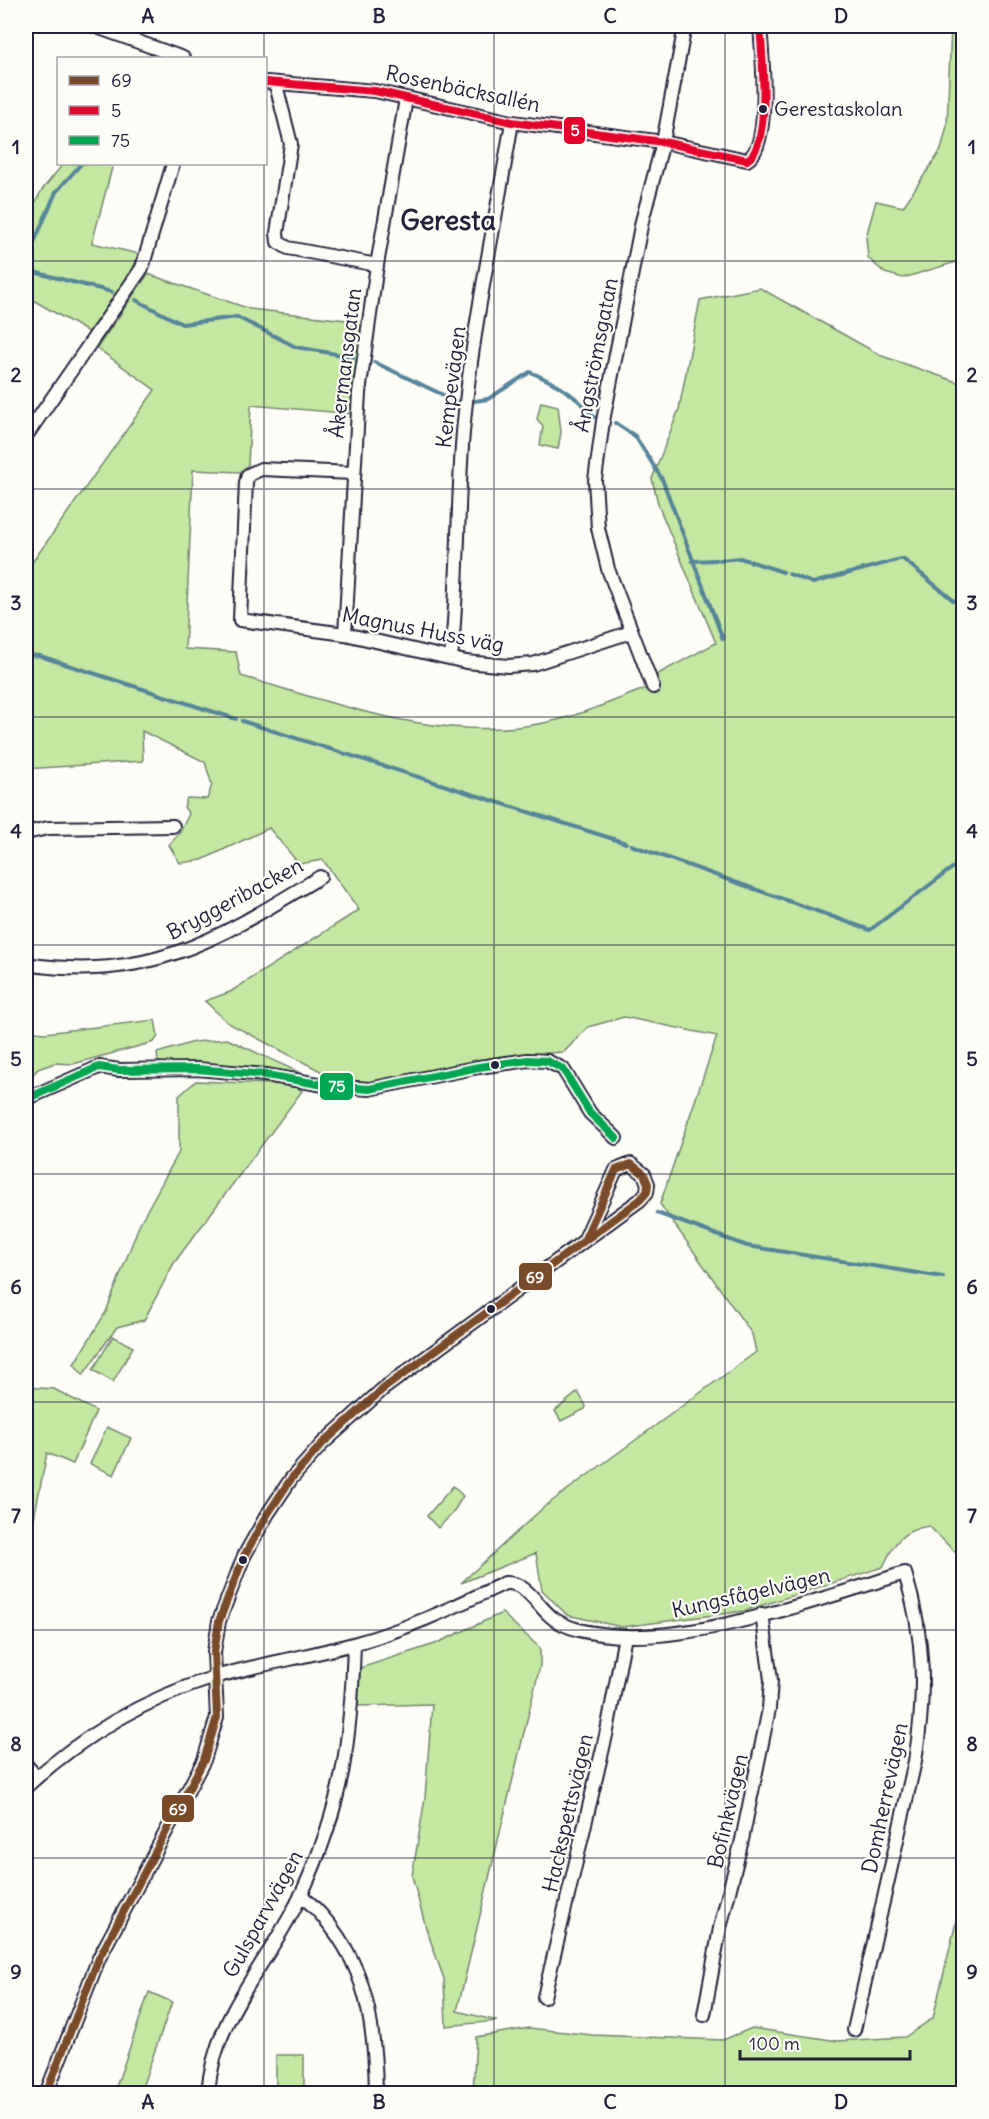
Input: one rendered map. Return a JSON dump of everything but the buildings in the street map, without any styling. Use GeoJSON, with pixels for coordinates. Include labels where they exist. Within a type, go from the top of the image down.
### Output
{"type":"FeatureCollection","features":[{"type":"Feature","properties":{"kind":"street"},"geometry":{"type":"LineString","coordinates":[[94,26],[180,57]]}},
{"type":"Feature","properties":{"kind":"street","name":"Ångströmsgatan"},"geometry":{"type":"LineString","coordinates":[[653,687],[608,569],[598,528],[595,480],[603,421],[642,221],[663,142],[685,26]]}},
{"type":"Feature","properties":{"kind":"street","name":"Rosenbäcksallén"},"geometry":{"type":"LineString","coordinates":[[271,83],[365,90],[512,122],[663,142],[741,161],[747,160],[754,154],[763,102],[760,26]]}},
{"type":"Feature","properties":{"kind":"street"},"geometry":{"type":"LineString","coordinates":[[271,83],[291,144],[277,233],[278,242],[288,248],[377,265]]}},
{"type":"Feature","properties":{"kind":"street","name":"Åkermansgatan"},"geometry":{"type":"LineString","coordinates":[[345,634],[352,473],[359,393],[377,265],[406,99]]}},
{"type":"Feature","properties":{"kind":"street","name":"Kempevägen"},"geometry":{"type":"LineString","coordinates":[[451,658],[455,624],[463,434],[471,362],[512,122]]}},
{"type":"Feature","properties":{"kind":"street"},"geometry":{"type":"LineString","coordinates":[[26,436],[138,276],[147,254],[173,165]]}},
{"type":"Feature","properties":{"kind":"street","name":"Magnus Huss väg"},"geometry":{"type":"LineString","coordinates":[[352,473],[261,469],[248,475],[240,620],[345,634],[451,658],[508,666],[533,664],[631,632]]}},
{"type":"Feature","properties":{"kind":"street"},"geometry":{"type":"LineString","coordinates":[[26,833],[48,828],[173,826]]}},
{"type":"Feature","properties":{"kind":"street","name":"Bryggeribacken"},"geometry":{"type":"LineString","coordinates":[[26,964],[91,970],[158,960],[226,931],[320,877]]}},
{"type":"Feature","properties":{"kind":"street"},"geometry":{"type":"LineString","coordinates":[[26,1099],[93,1069],[197,1069],[266,1075],[330,1086],[369,1089],[479,1067],[528,1060],[547,1060],[563,1069],[590,1113],[616,1138]]}},
{"type":"Feature","properties":{"kind":"street"},"geometry":{"type":"LineString","coordinates":[[46,2094],[99,1958],[204,1761],[216,1717],[213,1652],[219,1621],[244,1556],[291,1479],[322,1444],[383,1389],[640,1200],[647,1192],[648,1184],[638,1167],[631,1164],[616,1170],[584,1241]]}},
{"type":"Feature","properties":{"kind":"street","name":"Kungsfågelvägen"},"geometry":{"type":"LineString","coordinates":[[354,1644],[417,1622],[505,1583],[513,1582],[529,1594],[553,1619],[567,1627],[605,1635],[625,1636],[694,1629],[762,1614],[905,1573]]}},
{"type":"Feature","properties":{"kind":"street","name":"Domherrevägen"},"geometry":{"type":"LineString","coordinates":[[854,2031],[915,1761],[922,1716],[922,1649],[915,1605],[905,1573]]}},
{"type":"Feature","properties":{"kind":"street","name":"Bofinkvägen"},"geometry":{"type":"LineString","coordinates":[[704,2015],[720,1928],[742,1840],[769,1709],[771,1680],[762,1614]]}},
{"type":"Feature","properties":{"kind":"street","name":"Hackspettsvägen"},"geometry":{"type":"LineString","coordinates":[[544,1997],[607,1731],[625,1636]]}},
{"type":"Feature","properties":{"kind":"street"},"geometry":{"type":"LineString","coordinates":[[26,1787],[76,1746],[121,1717],[181,1689],[214,1678],[354,1644]]}},
{"type":"Feature","properties":{"kind":"street","name":"Gulsparvvägen"},"geometry":{"type":"LineString","coordinates":[[208,2094],[217,2044],[230,2014],[301,1895],[323,1844],[340,1793],[348,1747],[354,1644]]}},
{"type":"Feature","properties":{"kind":"street"},"geometry":{"type":"LineString","coordinates":[[26,1765],[37,1777]]}},
{"type":"Feature","properties":{"kind":"street"},"geometry":{"type":"LineString","coordinates":[[301,1895],[321,1912],[337,1932],[360,1978],[369,2006],[375,2044],[376,2094]]}},
{"type":"Feature","properties":{"kind":"green space"},"geometry":{"type":"Polygon","coordinates":[[[951,26],[963,26],[963,260],[903,278],[885,273],[868,258],[866,237],[876,201],[903,207],[941,150],[947,126],[951,26]]]}},
{"type":"Feature","properties":{"kind":"green space"},"geometry":{"type":"Polygon","coordinates":[[[62,165],[113,165],[92,243],[139,254],[123,286],[88,332],[26,296],[26,220],[42,190],[62,165]]]}},
{"type":"Feature","properties":{"kind":"green space"},"geometry":{"type":"Polygon","coordinates":[[[148,274],[250,309],[363,322],[354,414],[251,405],[248,465],[241,472],[193,470],[185,649],[236,652],[241,676],[357,710],[437,726],[477,729],[517,727],[568,717],[647,688],[656,675],[716,643],[659,507],[652,479],[679,409],[700,300],[760,288],[882,356],[963,384],[963,1560],[929,1526],[905,1534],[891,1551],[883,1567],[744,1611],[622,1627],[567,1615],[542,1590],[536,1553],[461,1583],[544,1507],[756,1352],[752,1334],[660,1204],[717,1036],[624,1017],[588,1027],[564,1052],[501,1056],[388,1081],[360,1083],[332,1077],[228,1023],[205,1001],[230,992],[359,910],[323,860],[299,864],[269,828],[202,860],[180,863],[169,845],[180,832],[189,814],[184,807],[187,798],[207,799],[212,785],[205,762],[142,731],[143,761],[26,769],[26,571],[155,390],[97,348],[148,274]]]}},
{"type":"Feature","properties":{"kind":"green space"},"geometry":{"type":"Polygon","coordinates":[[[541,402],[558,406],[561,432],[558,449],[540,445],[543,426],[537,419],[541,402]]]}},
{"type":"Feature","properties":{"kind":"green space"},"geometry":{"type":"Polygon","coordinates":[[[155,1020],[158,1036],[154,1042],[73,1064],[55,1063],[38,1069],[26,1082],[26,1031],[45,1033],[155,1020]]]}},
{"type":"Feature","properties":{"kind":"green space"},"geometry":{"type":"Polygon","coordinates":[[[227,1039],[309,1077],[158,1062],[157,1053],[194,1042],[227,1039]]]}},
{"type":"Feature","properties":{"kind":"green space"},"geometry":{"type":"Polygon","coordinates":[[[196,1081],[294,1085],[302,1091],[174,1263],[144,1320],[117,1327],[83,1375],[74,1364],[106,1312],[140,1223],[179,1152],[179,1096],[196,1081]]]}},
{"type":"Feature","properties":{"kind":"green space"},"geometry":{"type":"Polygon","coordinates":[[[113,1336],[133,1347],[113,1382],[93,1370],[113,1336]]]}},
{"type":"Feature","properties":{"kind":"green space"},"geometry":{"type":"Polygon","coordinates":[[[26,1387],[54,1389],[96,1411],[73,1464],[47,1453],[26,1558],[26,1387]]]}},
{"type":"Feature","properties":{"kind":"green space"},"geometry":{"type":"Polygon","coordinates":[[[578,1392],[586,1406],[585,1409],[561,1421],[555,1411],[578,1392]]]}},
{"type":"Feature","properties":{"kind":"green space"},"geometry":{"type":"Polygon","coordinates":[[[107,1427],[131,1438],[114,1475],[90,1464],[107,1427]]]}},
{"type":"Feature","properties":{"kind":"green space"},"geometry":{"type":"Polygon","coordinates":[[[453,1486],[463,1496],[452,1514],[438,1528],[427,1516],[453,1486]]]}},
{"type":"Feature","properties":{"kind":"green space"},"geometry":{"type":"Polygon","coordinates":[[[502,1613],[540,1648],[540,1666],[457,2011],[497,2021],[446,2026],[444,1979],[426,1928],[412,1876],[425,1798],[432,1704],[358,1706],[360,1668],[435,1644],[502,1613]]]}},
{"type":"Feature","properties":{"kind":"green space"},"geometry":{"type":"Polygon","coordinates":[[[963,1893],[963,2093],[473,2093],[476,2037],[529,2028],[592,2035],[723,2040],[752,2028],[838,2041],[905,2037],[933,2018],[963,1893]]]}},
{"type":"Feature","properties":{"kind":"green space"},"geometry":{"type":"Polygon","coordinates":[[[149,1992],[172,2002],[140,2093],[114,2093],[149,1992]]]}},
{"type":"Feature","properties":{"kind":"green space"},"geometry":{"type":"Polygon","coordinates":[[[276,2055],[304,2055],[304,2093],[276,2093],[276,2055]]]}},
{"type":"Feature","properties":{"kind":"waterway"},"geometry":{"type":"LineString","coordinates":[[26,261],[56,192],[80,165]]}},
{"type":"Feature","properties":{"kind":"waterway"},"geometry":{"type":"LineString","coordinates":[[26,270],[112,292]]}},
{"type":"Feature","properties":{"kind":"waterway"},"geometry":{"type":"LineString","coordinates":[[136,300],[182,324],[237,317],[296,347],[353,357]]}},
{"type":"Feature","properties":{"kind":"waterway"},"geometry":{"type":"LineString","coordinates":[[374,362],[458,402]]}},
{"type":"Feature","properties":{"kind":"waterway"},"geometry":{"type":"LineString","coordinates":[[475,401],[488,399],[530,372],[565,390],[594,417]]}},
{"type":"Feature","properties":{"kind":"waterway"},"geometry":{"type":"LineString","coordinates":[[615,423],[635,436],[662,479],[723,639]]}},
{"type":"Feature","properties":{"kind":"waterway"},"geometry":{"type":"LineString","coordinates":[[720,560],[740,558],[783,572]]}},
{"type":"Feature","properties":{"kind":"waterway"},"geometry":{"type":"LineString","coordinates":[[900,559],[903,559],[964,609]]}},
{"type":"Feature","properties":{"kind":"waterway"},"geometry":{"type":"LineString","coordinates":[[692,561],[716,560]]}},
{"type":"Feature","properties":{"kind":"waterway"},"geometry":{"type":"LineString","coordinates":[[789,574],[813,583],[897,560]]}},
{"type":"Feature","properties":{"kind":"waterway"},"geometry":{"type":"LineString","coordinates":[[26,655],[40,656],[236,719]]}},
{"type":"Feature","properties":{"kind":"waterway"},"geometry":{"type":"LineString","coordinates":[[242,721],[626,843]]}},
{"type":"Feature","properties":{"kind":"waterway"},"geometry":{"type":"LineString","coordinates":[[631,845],[870,930],[964,859]]}},
{"type":"Feature","properties":{"kind":"waterway"},"geometry":{"type":"LineString","coordinates":[[657,1213],[747,1246],[943,1277]]}},
{"type":"Feature","properties":{"kind":"transit line","name":"5"},"geometry":{"type":"LineString","coordinates":[[267,82],[375,91],[512,122],[663,142],[747,160],[755,151],[763,118],[760,26]]}},
{"type":"Feature","properties":{"kind":"transit line","name":"75"},"geometry":{"type":"LineString","coordinates":[[26,1099],[99,1067],[119,1070],[197,1069],[266,1075],[330,1086],[369,1089],[479,1067],[528,1060],[547,1061],[563,1069],[590,1113],[616,1138]]}},
{"type":"Feature","properties":{"kind":"transit line","name":"69"},"geometry":{"type":"LineString","coordinates":[[46,2094],[99,1958],[204,1760],[217,1717],[214,1652],[219,1621],[244,1556],[267,1515],[291,1479],[322,1444],[383,1389],[584,1241],[616,1170],[631,1164],[644,1174],[648,1184],[647,1192],[640,1200],[584,1241]]}},
{"type":"Feature","properties":{"kind":"place","name":"Gerestaskolan"},"geometry":{"type":"Point","coordinates":[763,109]}},
{"type":"Feature","properties":{"kind":"district","name":"Geresta"},"geometry":{"type":"Point","coordinates":[448,221]}}]}
